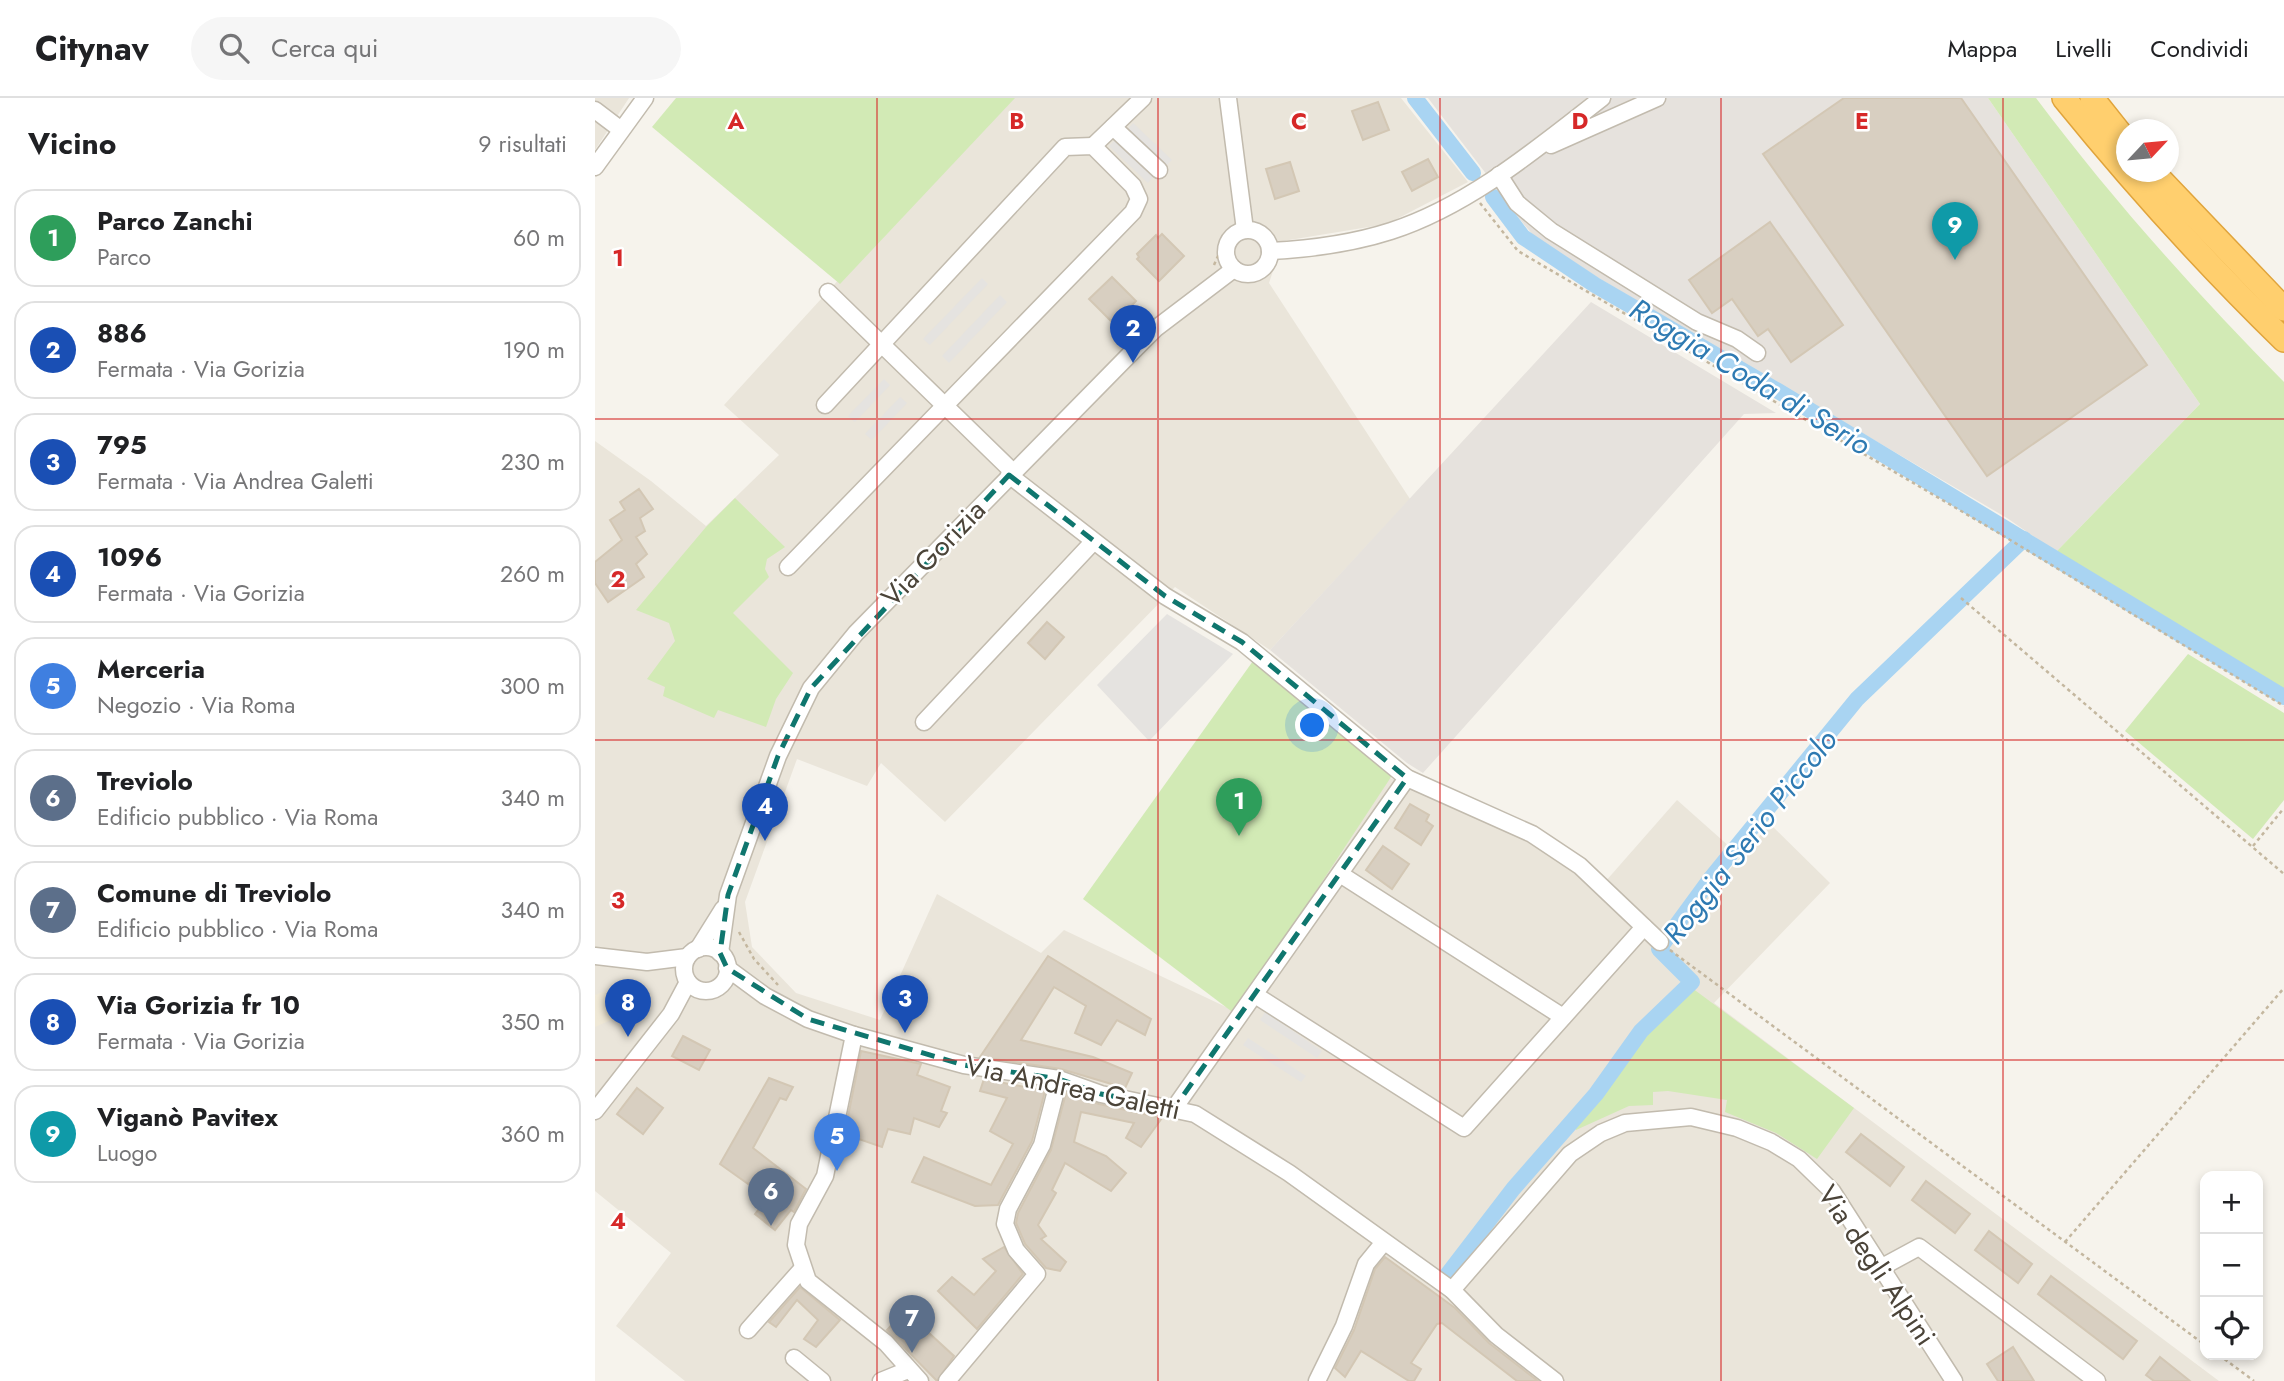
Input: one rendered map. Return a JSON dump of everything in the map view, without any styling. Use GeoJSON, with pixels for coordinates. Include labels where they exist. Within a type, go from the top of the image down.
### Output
{"type":"FeatureCollection","features":[{"type":"Feature","properties":{"kind":"highway"},"geometry":{"type":"LineString","coordinates":[[2064,98],[2126,174],[2218,275],[2284,341]]}},
{"type":"Feature","properties":{"kind":"highway"},"geometry":{"type":"LineString","coordinates":[[2092,98],[2116,129]]}},
{"type":"Feature","properties":{"kind":"highway"},"geometry":{"type":"LineString","coordinates":[[2163,182],[2284,309]]}},
{"type":"Feature","properties":{"kind":"street"},"geometry":{"type":"LineString","coordinates":[[595,167],[645,98]]}},
{"type":"Feature","properties":{"kind":"street"},"geometry":{"type":"LineString","coordinates":[[825,405],[1065,147],[1093,146],[1143,98]]}},
{"type":"Feature","properties":{"kind":"street"},"geometry":{"type":"LineString","coordinates":[[1228,98],[1245,230]]}},
{"type":"Feature","properties":{"kind":"street"},"geometry":{"type":"LineString","coordinates":[[1245,230],[1265,238],[1270,251],[1293,250],[1391,231],[1480,187],[1533,152],[1602,98]]}},
{"type":"Feature","properties":{"kind":"street"},"geometry":{"type":"LineString","coordinates":[[1533,152],[1657,98]]}},
{"type":"Feature","properties":{"kind":"street"},"geometry":{"type":"LineString","coordinates":[[595,110],[620,129]]}},
{"type":"Feature","properties":{"kind":"street"},"geometry":{"type":"LineString","coordinates":[[1113,127],[1159,170]]}},
{"type":"Feature","properties":{"kind":"street"},"geometry":{"type":"LineString","coordinates":[[788,567],[1133,212],[1139,199],[1133,186],[1093,146]]}},
{"type":"Feature","properties":{"kind":"street"},"geometry":{"type":"LineString","coordinates":[[1499,175],[1517,203],[1551,231],[1697,322],[1737,339],[1757,353]]}},
{"type":"Feature","properties":{"kind":"street"},"geometry":{"type":"LineString","coordinates":[[1234,269],[1226,254],[1227,246],[1231,239],[1245,230]]}},
{"type":"Feature","properties":{"kind":"street","name":"Via Gorizia"},"geometry":{"type":"LineString","coordinates":[[693,953],[726,904],[778,756],[811,688],[856,633],[1010,473],[1155,329],[1234,269],[1241,273],[1258,272],[1269,259],[1270,251]]}},
{"type":"Feature","properties":{"kind":"street"},"geometry":{"type":"LineString","coordinates":[[828,292],[1010,473],[1093,542],[1165,596],[1242,642],[1408,778],[1532,834],[1580,866],[1660,942]]}},
{"type":"Feature","properties":{"kind":"street"},"geometry":{"type":"LineString","coordinates":[[924,722],[1093,542]]}},
{"type":"Feature","properties":{"kind":"street"},"geometry":{"type":"LineString","coordinates":[[1175,1107],[1408,778]]}},
{"type":"Feature","properties":{"kind":"street"},"geometry":{"type":"LineString","coordinates":[[1340,874],[1563,1017]]}},
{"type":"Feature","properties":{"kind":"street","name":"Via Gorizia"},"geometry":{"type":"LineString","coordinates":[[720,986],[726,904]]}},
{"type":"Feature","properties":{"kind":"street"},"geometry":{"type":"LineString","coordinates":[[1255,995],[1464,1128],[1644,927]]}},
{"type":"Feature","properties":{"kind":"street"},"geometry":{"type":"LineString","coordinates":[[595,956],[647,962],[709,948],[724,960]]}},
{"type":"Feature","properties":{"kind":"street"},"geometry":{"type":"LineString","coordinates":[[595,1111],[671,1014],[691,983],[693,953]]}},
{"type":"Feature","properties":{"kind":"street","name":"Via Andrea Galetti"},"geometry":{"type":"LineString","coordinates":[[724,960],[765,996],[808,1019],[854,1035],[964,1065],[1059,1079],[1101,1094],[1175,1107],[1195,1114],[1230,1133],[1452,1290],[1496,1335],[1555,1381]]}},
{"type":"Feature","properties":{"kind":"street"},"geometry":{"type":"LineString","coordinates":[[647,962],[691,983],[720,986]]}},
{"type":"Feature","properties":{"kind":"street","name":"Via Andrea Galetti"},"geometry":{"type":"LineString","coordinates":[[720,986],[765,996]]}},
{"type":"Feature","properties":{"kind":"street"},"geometry":{"type":"LineString","coordinates":[[854,1035],[825,1176],[799,1224],[796,1245],[808,1281],[886,1343],[914,1375]]}},
{"type":"Feature","properties":{"kind":"street"},"geometry":{"type":"LineString","coordinates":[[947,1381],[1037,1275],[1016,1250],[1005,1224],[1008,1209],[1042,1144],[1059,1079]]}},
{"type":"Feature","properties":{"kind":"street","name":"Via degli Alpini"},"geometry":{"type":"LineString","coordinates":[[1452,1290],[1570,1154],[1601,1133],[1625,1124],[1691,1117],[1737,1128],[1771,1142],[1799,1159],[1832,1191],[1954,1381]]}},
{"type":"Feature","properties":{"kind":"street"},"geometry":{"type":"LineString","coordinates":[[1317,1381],[1344,1326],[1366,1264],[1384,1242]]}},
{"type":"Feature","properties":{"kind":"street"},"geometry":{"type":"LineString","coordinates":[[1882,1267],[1919,1247],[2097,1381]]}},
{"type":"Feature","properties":{"kind":"street"},"geometry":{"type":"LineString","coordinates":[[748,1330],[802,1269]]}},
{"type":"Feature","properties":{"kind":"street"},"geometry":{"type":"LineString","coordinates":[[795,1358],[822,1381]]}},
{"type":"Feature","properties":{"kind":"street"},"geometry":{"type":"LineString","coordinates":[[881,1381],[914,1375]]}},
{"type":"Feature","properties":{"kind":"path"},"geometry":{"type":"LineString","coordinates":[[1482,205],[1518,251],[2013,542],[2284,706]]}},
{"type":"Feature","properties":{"kind":"path"},"geometry":{"type":"LineString","coordinates":[[1210,269],[1231,227],[1231,220]]}},
{"type":"Feature","properties":{"kind":"path"},"geometry":{"type":"LineString","coordinates":[[1961,598],[2284,874]]}},
{"type":"Feature","properties":{"kind":"path"},"geometry":{"type":"LineString","coordinates":[[2253,847],[2284,808]]}},
{"type":"Feature","properties":{"kind":"path"},"geometry":{"type":"LineString","coordinates":[[738,928],[741,939],[754,959],[782,988]]}},
{"type":"Feature","properties":{"kind":"path"},"geometry":{"type":"LineString","coordinates":[[1660,942],[2200,1341]]}},
{"type":"Feature","properties":{"kind":"path"},"geometry":{"type":"LineString","coordinates":[[2065,1242],[2284,988]]}},
{"type":"Feature","properties":{"kind":"path"},"geometry":{"type":"LineString","coordinates":[[2226,1360],[2254,1381]]}},
{"type":"Feature","properties":{"kind":"highlighted area"},"geometry":{"type":"Polygon","coordinates":[[[1009,475],[1165,596],[1242,642],[1407,778],[1175,1107],[1101,1094],[1059,1079],[964,1065],[808,1019],[727,968],[720,953],[728,895],[778,756],[811,688],[1009,475]]]}},
{"type":"Feature","properties":{"kind":"shaded area"},"geometry":{"type":"Polygon","coordinates":[[[595,98],[629,98],[595,150],[595,98]]]}},
{"type":"Feature","properties":{"kind":"shaded area"},"geometry":{"type":"Polygon","coordinates":[[[1005,98],[1401,98],[1468,182],[1387,224],[1283,241],[1269,283],[1410,499],[1270,650],[1175,587],[945,822],[881,763],[867,786],[797,759],[745,902],[752,947],[796,993],[880,1020],[937,894],[1041,953],[1064,930],[1226,1007],[1388,777],[1531,840],[1577,869],[1659,949],[1770,824],[1830,883],[1714,1003],[2219,1381],[685,1381],[616,1326],[671,1253],[595,1191],[595,441],[651,481],[706,526],[779,455],[724,405],[1005,98]]]}},
{"type":"Feature","properties":{"kind":"shaded area"},"geometry":{"type":"Polygon","coordinates":[[[1428,98],[1587,98],[1487,175],[1428,98]]]}},
{"type":"Feature","properties":{"kind":"shaded area"},"geometry":{"type":"Polygon","coordinates":[[[1607,98],[1988,98],[2200,404],[2056,552],[2007,518],[1597,277],[1533,235],[1492,186],[1607,98]]]}},
{"type":"Feature","properties":{"kind":"shaded area"},"geometry":{"type":"Polygon","coordinates":[[[1133,123],[1172,160],[1165,167],[1127,130],[1133,123]]]}},
{"type":"Feature","properties":{"kind":"shaded area"},"geometry":{"type":"Polygon","coordinates":[[[1116,139],[1154,176],[1148,183],[1109,146],[1116,139]]]}},
{"type":"Feature","properties":{"kind":"shaded area"},"geometry":{"type":"Polygon","coordinates":[[[982,278],[988,284],[930,345],[923,339],[982,278]]]}},
{"type":"Feature","properties":{"kind":"shaded area"},"geometry":{"type":"Polygon","coordinates":[[[1000,295],[1007,302],[949,363],[942,356],[1000,295]]]}},
{"type":"Feature","properties":{"kind":"shaded area"},"geometry":{"type":"Polygon","coordinates":[[[1591,302],[1776,413],[1744,414],[1423,773],[1407,763],[1270,650],[1591,302]]]}},
{"type":"Feature","properties":{"kind":"shaded area"},"geometry":{"type":"Polygon","coordinates":[[[884,379],[890,385],[855,422],[848,416],[884,379]]]}},
{"type":"Feature","properties":{"kind":"shaded area"},"geometry":{"type":"Polygon","coordinates":[[[900,397],[907,403],[872,440],[865,434],[900,397]]]}},
{"type":"Feature","properties":{"kind":"shaded area"},"geometry":{"type":"Polygon","coordinates":[[[1167,614],[1233,654],[1149,741],[1097,685],[1167,614]]]}},
{"type":"Feature","properties":{"kind":"shaded area"},"geometry":{"type":"Polygon","coordinates":[[[1677,800],[1731,848],[1661,937],[1605,882],[1677,800]]]}},
{"type":"Feature","properties":{"kind":"shaded area"},"geometry":{"type":"Polygon","coordinates":[[[626,983],[636,1009],[595,1027],[595,995],[626,983]]]}},
{"type":"Feature","properties":{"kind":"shaded area"},"geometry":{"type":"Polygon","coordinates":[[[1265,1012],[1322,1051],[1317,1058],[1260,1020],[1265,1012]]]}},
{"type":"Feature","properties":{"kind":"shaded area"},"geometry":{"type":"Polygon","coordinates":[[[1248,1038],[1306,1076],[1301,1082],[1243,1045],[1248,1038]]]}},
{"type":"Feature","properties":{"kind":"green space"},"geometry":{"type":"Polygon","coordinates":[[[676,98],[1015,98],[840,284],[652,127],[676,98]]]}},
{"type":"Feature","properties":{"kind":"green space"},"geometry":{"type":"Polygon","coordinates":[[[1988,98],[2036,98],[2155,244],[2284,382],[2284,689],[2056,552],[2200,404],[1988,98]]]}},
{"type":"Feature","properties":{"kind":"green space"},"geometry":{"type":"Polygon","coordinates":[[[735,498],[785,547],[767,559],[765,569],[769,577],[733,613],[793,673],[776,699],[766,727],[718,710],[714,718],[663,696],[665,687],[647,679],[675,641],[669,623],[636,610],[706,527],[735,498]]]}},
{"type":"Feature","properties":{"kind":"green space"},"geometry":{"type":"Polygon","coordinates":[[[2188,654],[2284,713],[2284,800],[2253,839],[2125,731],[2188,654]]]}},
{"type":"Feature","properties":{"kind":"green space"},"geometry":{"type":"Polygon","coordinates":[[[1253,661],[1393,774],[1235,1014],[1083,899],[1253,661]]]}},
{"type":"Feature","properties":{"kind":"green space"},"geometry":{"type":"Polygon","coordinates":[[[1692,988],[1854,1108],[1817,1159],[1776,1133],[1725,1112],[1727,1100],[1668,1091],[1653,1092],[1653,1105],[1629,1106],[1576,1130],[1574,1125],[1600,1096],[1642,1036],[1692,988]]]}},
{"type":"Feature","properties":{"kind":"building"},"geometry":{"type":"Polygon","coordinates":[[[1844,98],[1961,98],[2147,365],[1987,476],[1763,154],[1844,98]]]}},
{"type":"Feature","properties":{"kind":"building"},"geometry":{"type":"Polygon","coordinates":[[[1378,102],[1389,130],[1363,140],[1352,111],[1378,102]]]}},
{"type":"Feature","properties":{"kind":"building"},"geometry":{"type":"Polygon","coordinates":[[[1428,159],[1438,177],[1412,191],[1402,172],[1428,159]]]}},
{"type":"Feature","properties":{"kind":"building"},"geometry":{"type":"Polygon","coordinates":[[[1290,162],[1299,191],[1275,199],[1266,169],[1290,162]]]}},
{"type":"Feature","properties":{"kind":"building"},"geometry":{"type":"Polygon","coordinates":[[[1770,222],[1843,325],[1791,362],[1768,329],[1758,336],[1732,299],[1712,313],[1689,280],[1770,222]]]}},
{"type":"Feature","properties":{"kind":"building"},"geometry":{"type":"Polygon","coordinates":[[[1162,234],[1184,256],[1159,281],[1137,259],[1137,254],[1156,235],[1158,238],[1162,234]]]}},
{"type":"Feature","properties":{"kind":"building"},"geometry":{"type":"Polygon","coordinates":[[[1112,277],[1136,301],[1114,324],[1089,299],[1112,277]]]}},
{"type":"Feature","properties":{"kind":"building"},"geometry":{"type":"Polygon","coordinates":[[[639,489],[653,509],[640,518],[645,531],[636,537],[647,554],[636,564],[644,577],[608,602],[595,583],[595,562],[622,540],[610,520],[625,510],[620,502],[639,489]]]}},
{"type":"Feature","properties":{"kind":"building"},"geometry":{"type":"Polygon","coordinates":[[[1047,622],[1064,637],[1045,659],[1028,643],[1047,622]]]}},
{"type":"Feature","properties":{"kind":"building"},"geometry":{"type":"Polygon","coordinates":[[[1410,804],[1429,815],[1426,821],[1433,826],[1421,845],[1395,828],[1410,804]]]}},
{"type":"Feature","properties":{"kind":"building"},"geometry":{"type":"Polygon","coordinates":[[[1383,846],[1409,864],[1392,889],[1366,870],[1383,846]]]}},
{"type":"Feature","properties":{"kind":"building"},"geometry":{"type":"Polygon","coordinates":[[[1048,956],[1151,1019],[1145,1035],[1117,1020],[1101,1045],[1075,1033],[1086,1006],[1054,987],[1021,1040],[1093,1057],[1132,1073],[1125,1088],[1061,1069],[980,1057],[1048,956]]]}},
{"type":"Feature","properties":{"kind":"building"},"geometry":{"type":"Polygon","coordinates":[[[683,1036],[710,1050],[699,1070],[672,1056],[683,1036]]]}},
{"type":"Feature","properties":{"kind":"building"},"geometry":{"type":"Polygon","coordinates":[[[861,1051],[921,1064],[917,1075],[950,1087],[941,1111],[947,1113],[939,1127],[914,1118],[910,1134],[888,1129],[882,1147],[856,1138],[854,1149],[842,1147],[861,1051]]]}},
{"type":"Feature","properties":{"kind":"building"},"geometry":{"type":"Polygon","coordinates":[[[769,1078],[793,1087],[786,1100],[780,1098],[753,1148],[806,1189],[794,1212],[791,1210],[775,1230],[755,1214],[768,1198],[720,1164],[769,1078]]]}},
{"type":"Feature","properties":{"kind":"building"},"geometry":{"type":"Polygon","coordinates":[[[984,1079],[1045,1091],[1032,1141],[998,1205],[975,1206],[912,1182],[924,1157],[991,1185],[1013,1144],[990,1131],[1007,1098],[980,1091],[984,1079]]]}},
{"type":"Feature","properties":{"kind":"building"},"geometry":{"type":"Polygon","coordinates":[[[637,1088],[663,1108],[643,1134],[617,1114],[637,1088]]]}},
{"type":"Feature","properties":{"kind":"building"},"geometry":{"type":"Polygon","coordinates":[[[1066,1093],[1099,1104],[1162,1118],[1141,1147],[1126,1138],[1134,1123],[1081,1112],[1074,1142],[1106,1156],[1126,1173],[1111,1191],[1065,1163],[1052,1190],[1056,1193],[1038,1225],[1046,1236],[1041,1239],[1066,1262],[1060,1271],[1046,1268],[1025,1244],[1016,1223],[1018,1213],[1051,1150],[1066,1093]]]}},
{"type":"Feature","properties":{"kind":"building"},"geometry":{"type":"Polygon","coordinates":[[[1861,1134],[1904,1167],[1890,1186],[1846,1152],[1861,1134]]]}},
{"type":"Feature","properties":{"kind":"building"},"geometry":{"type":"Polygon","coordinates":[[[1926,1181],[1970,1214],[1955,1233],[1912,1200],[1926,1181]]]}},
{"type":"Feature","properties":{"kind":"building"},"geometry":{"type":"Polygon","coordinates":[[[1989,1231],[2032,1264],[2018,1283],[1975,1250],[1989,1231]]]}},
{"type":"Feature","properties":{"kind":"building"},"geometry":{"type":"Polygon","coordinates":[[[1004,1247],[1023,1274],[977,1329],[938,1291],[952,1277],[974,1295],[996,1271],[983,1259],[1004,1247]]]}},
{"type":"Feature","properties":{"kind":"building"},"geometry":{"type":"Polygon","coordinates":[[[1385,1257],[1455,1308],[1489,1343],[1538,1381],[1517,1381],[1442,1323],[1437,1324],[1411,1363],[1421,1369],[1414,1381],[1409,1381],[1361,1351],[1345,1377],[1335,1368],[1354,1330],[1375,1269],[1385,1257]]]}},
{"type":"Feature","properties":{"kind":"building"},"geometry":{"type":"Polygon","coordinates":[[[2051,1276],[2137,1341],[2123,1359],[2038,1294],[2051,1276]]]}},
{"type":"Feature","properties":{"kind":"building"},"geometry":{"type":"Polygon","coordinates":[[[800,1287],[840,1320],[816,1347],[804,1339],[818,1320],[797,1300],[776,1327],[769,1322],[800,1287]]]}},
{"type":"Feature","properties":{"kind":"building"},"geometry":{"type":"Polygon","coordinates":[[[905,1311],[954,1356],[937,1381],[887,1330],[905,1311]]]}},
{"type":"Feature","properties":{"kind":"building"},"geometry":{"type":"Polygon","coordinates":[[[2013,1347],[2034,1381],[1998,1381],[1987,1364],[2013,1347]]]}},
{"type":"Feature","properties":{"kind":"building"},"geometry":{"type":"Polygon","coordinates":[[[2160,1357],[2190,1381],[2154,1381],[2146,1375],[2160,1357]]]}},
{"type":"Feature","properties":{"kind":"waterway","name":"Roggia Coda di Serio"},"geometry":{"type":"LineString","coordinates":[[1415,98],[1473,173]]}},
{"type":"Feature","properties":{"kind":"waterway","name":"Roggia Coda di Serio"},"geometry":{"type":"LineString","coordinates":[[1493,197],[1523,237],[1595,285],[1778,391],[2284,697]]}},
{"type":"Feature","properties":{"kind":"waterway","name":"Roggia Serio Piccolo"},"geometry":{"type":"LineString","coordinates":[[1444,1279],[1513,1189],[1596,1094],[1641,1031],[1692,982],[1659,949],[1711,878],[1857,699],[2024,539]]}},
{"type":"Feature","properties":{"kind":"place","name":"Viganò Pavitex"},"geometry":{"type":"Point","coordinates":[1955,260]}},
{"type":"Feature","properties":{"kind":"place","name":"886"},"geometry":{"type":"Point","coordinates":[1133,363]}},
{"type":"Feature","properties":{"kind":"place","name":"Parco Zanchi"},"geometry":{"type":"Point","coordinates":[1239,836]}},
{"type":"Feature","properties":{"kind":"place","name":"1096"},"geometry":{"type":"Point","coordinates":[765,841]}},
{"type":"Feature","properties":{"kind":"place","name":"795"},"geometry":{"type":"Point","coordinates":[905,1033]}},
{"type":"Feature","properties":{"kind":"place","name":"Via Gorizia fr 10"},"geometry":{"type":"Point","coordinates":[628,1037]}},
{"type":"Feature","properties":{"kind":"place","name":"Merceria"},"geometry":{"type":"Point","coordinates":[837,1171]}},
{"type":"Feature","properties":{"kind":"place","name":"Treviolo"},"geometry":{"type":"Point","coordinates":[771,1226]}},
{"type":"Feature","properties":{"kind":"place","name":"Comune di Treviolo"},"geometry":{"type":"Point","coordinates":[912,1353]}}]}
